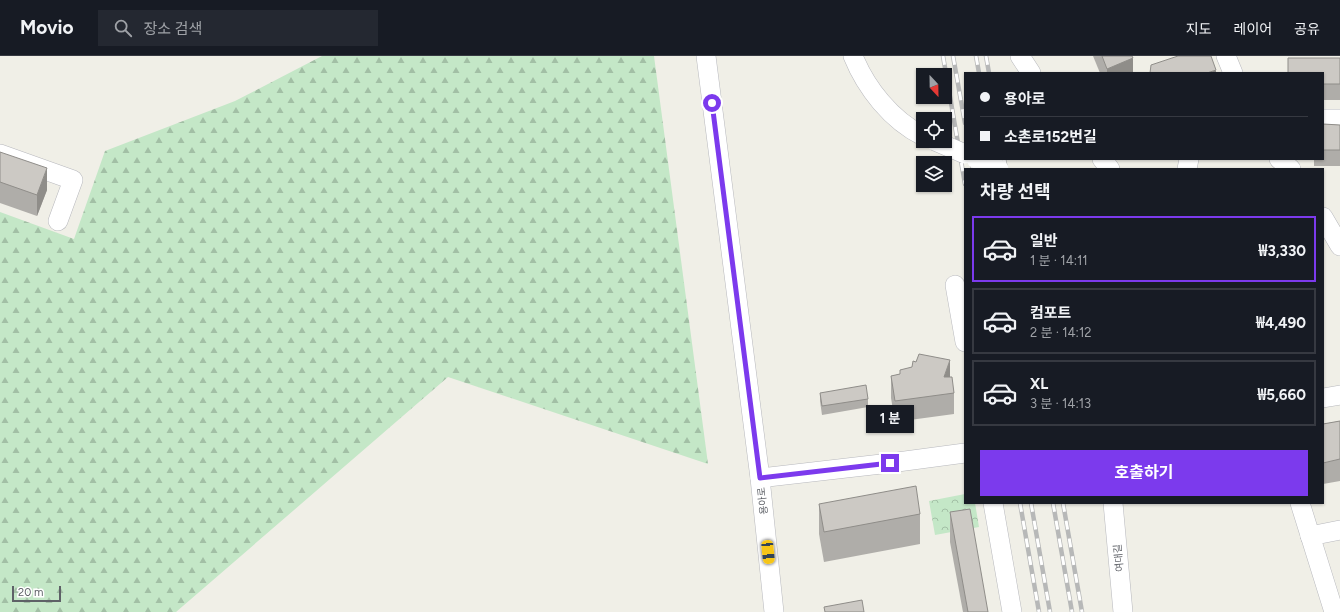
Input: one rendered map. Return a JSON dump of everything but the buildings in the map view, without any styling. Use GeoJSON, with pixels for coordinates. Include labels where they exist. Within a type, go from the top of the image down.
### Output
{"type":"FeatureCollection","features":[{"type":"Feature","properties":{"kind":"street","name":"용아로"},"geometry":{"type":"LineString","coordinates":[[706,56],[760,478],[774,612]]}},
{"type":"Feature","properties":{"kind":"street"},"geometry":{"type":"LineString","coordinates":[[853,56],[858,68],[884,106],[916,131]]}},
{"type":"Feature","properties":{"kind":"street"},"geometry":{"type":"LineString","coordinates":[[1020,56],[1029,72]]}},
{"type":"Feature","properties":{"kind":"street"},"geometry":{"type":"LineString","coordinates":[[1226,56],[1233,72]]}},
{"type":"Feature","properties":{"kind":"street"},"geometry":{"type":"LineString","coordinates":[[1324,119],[1340,119]]}},
{"type":"Feature","properties":{"kind":"street"},"geometry":{"type":"LineString","coordinates":[[951,148],[964,154]]}},
{"type":"Feature","properties":{"kind":"street"},"geometry":{"type":"LineString","coordinates":[[0,154],[73,180],[58,221]]}},
{"type":"Feature","properties":{"kind":"street"},"geometry":{"type":"LineString","coordinates":[[978,160],[997,168]]}},
{"type":"Feature","properties":{"kind":"street"},"geometry":{"type":"LineString","coordinates":[[1103,160],[1109,168]]}},
{"type":"Feature","properties":{"kind":"street"},"geometry":{"type":"LineString","coordinates":[[1280,160],[1290,168]]}},
{"type":"Feature","properties":{"kind":"street"},"geometry":{"type":"LineString","coordinates":[[1324,219],[1340,246]]}},
{"type":"Feature","properties":{"kind":"street"},"geometry":{"type":"LineString","coordinates":[[955,284],[964,336]]}},
{"type":"Feature","properties":{"kind":"street"},"geometry":{"type":"LineString","coordinates":[[1324,398],[1340,395]]}},
{"type":"Feature","properties":{"kind":"street"},"geometry":{"type":"LineString","coordinates":[[760,478],[964,453]]}},
{"type":"Feature","properties":{"kind":"street"},"geometry":{"type":"LineString","coordinates":[[993,504],[1012,612]]}},
{"type":"Feature","properties":{"kind":"street","name":"여대길"},"geometry":{"type":"LineString","coordinates":[[1113,504],[1123,612]]}},
{"type":"Feature","properties":{"kind":"street"},"geometry":{"type":"LineString","coordinates":[[1300,504],[1334,612]]}},
{"type":"Feature","properties":{"kind":"street"},"geometry":{"type":"LineString","coordinates":[[1310,536],[1340,530]]}},
{"type":"Feature","properties":{"kind":"green space"},"geometry":{"type":"Polygon","coordinates":[[[322,56],[654,56],[708,464],[448,377],[176,612],[0,612],[0,212],[74,239],[105,151],[235,101],[322,56]]]}},
{"type":"Feature","properties":{"kind":"green space"},"geometry":{"type":"Polygon","coordinates":[[[964,494],[964,504],[975,504],[979,527],[935,535],[929,501],[964,494]]]}},
{"type":"Feature","properties":{"kind":"railway"},"geometry":{"type":"LineString","coordinates":[[943,56],[964,178]]}},
{"type":"Feature","properties":{"kind":"railway"},"geometry":{"type":"LineString","coordinates":[[953,56],[964,117]]}},
{"type":"Feature","properties":{"kind":"railway"},"geometry":{"type":"LineString","coordinates":[[976,56],[979,72]]}},
{"type":"Feature","properties":{"kind":"railway"},"geometry":{"type":"LineString","coordinates":[[986,56],[989,72]]}},
{"type":"Feature","properties":{"kind":"railway"},"geometry":{"type":"LineString","coordinates":[[971,160],[973,168]]}},
{"type":"Feature","properties":{"kind":"railway"},"geometry":{"type":"LineString","coordinates":[[994,160],[996,168]]}},
{"type":"Feature","properties":{"kind":"railway"},"geometry":{"type":"LineString","coordinates":[[1004,160],[1006,168]]}},
{"type":"Feature","properties":{"kind":"railway"},"geometry":{"type":"LineString","coordinates":[[1020,504],[1039,612]]}},
{"type":"Feature","properties":{"kind":"railway"},"geometry":{"type":"LineString","coordinates":[[1031,504],[1050,612]]}},
{"type":"Feature","properties":{"kind":"railway"},"geometry":{"type":"LineString","coordinates":[[1053,504],[1072,612]]}},
{"type":"Feature","properties":{"kind":"railway"},"geometry":{"type":"LineString","coordinates":[[1063,504],[1082,612]]}},
{"type":"Feature","properties":{"kind":"route"},"geometry":{"type":"LineString","coordinates":[[712,103],[760,478],[890,463]]}}]}
